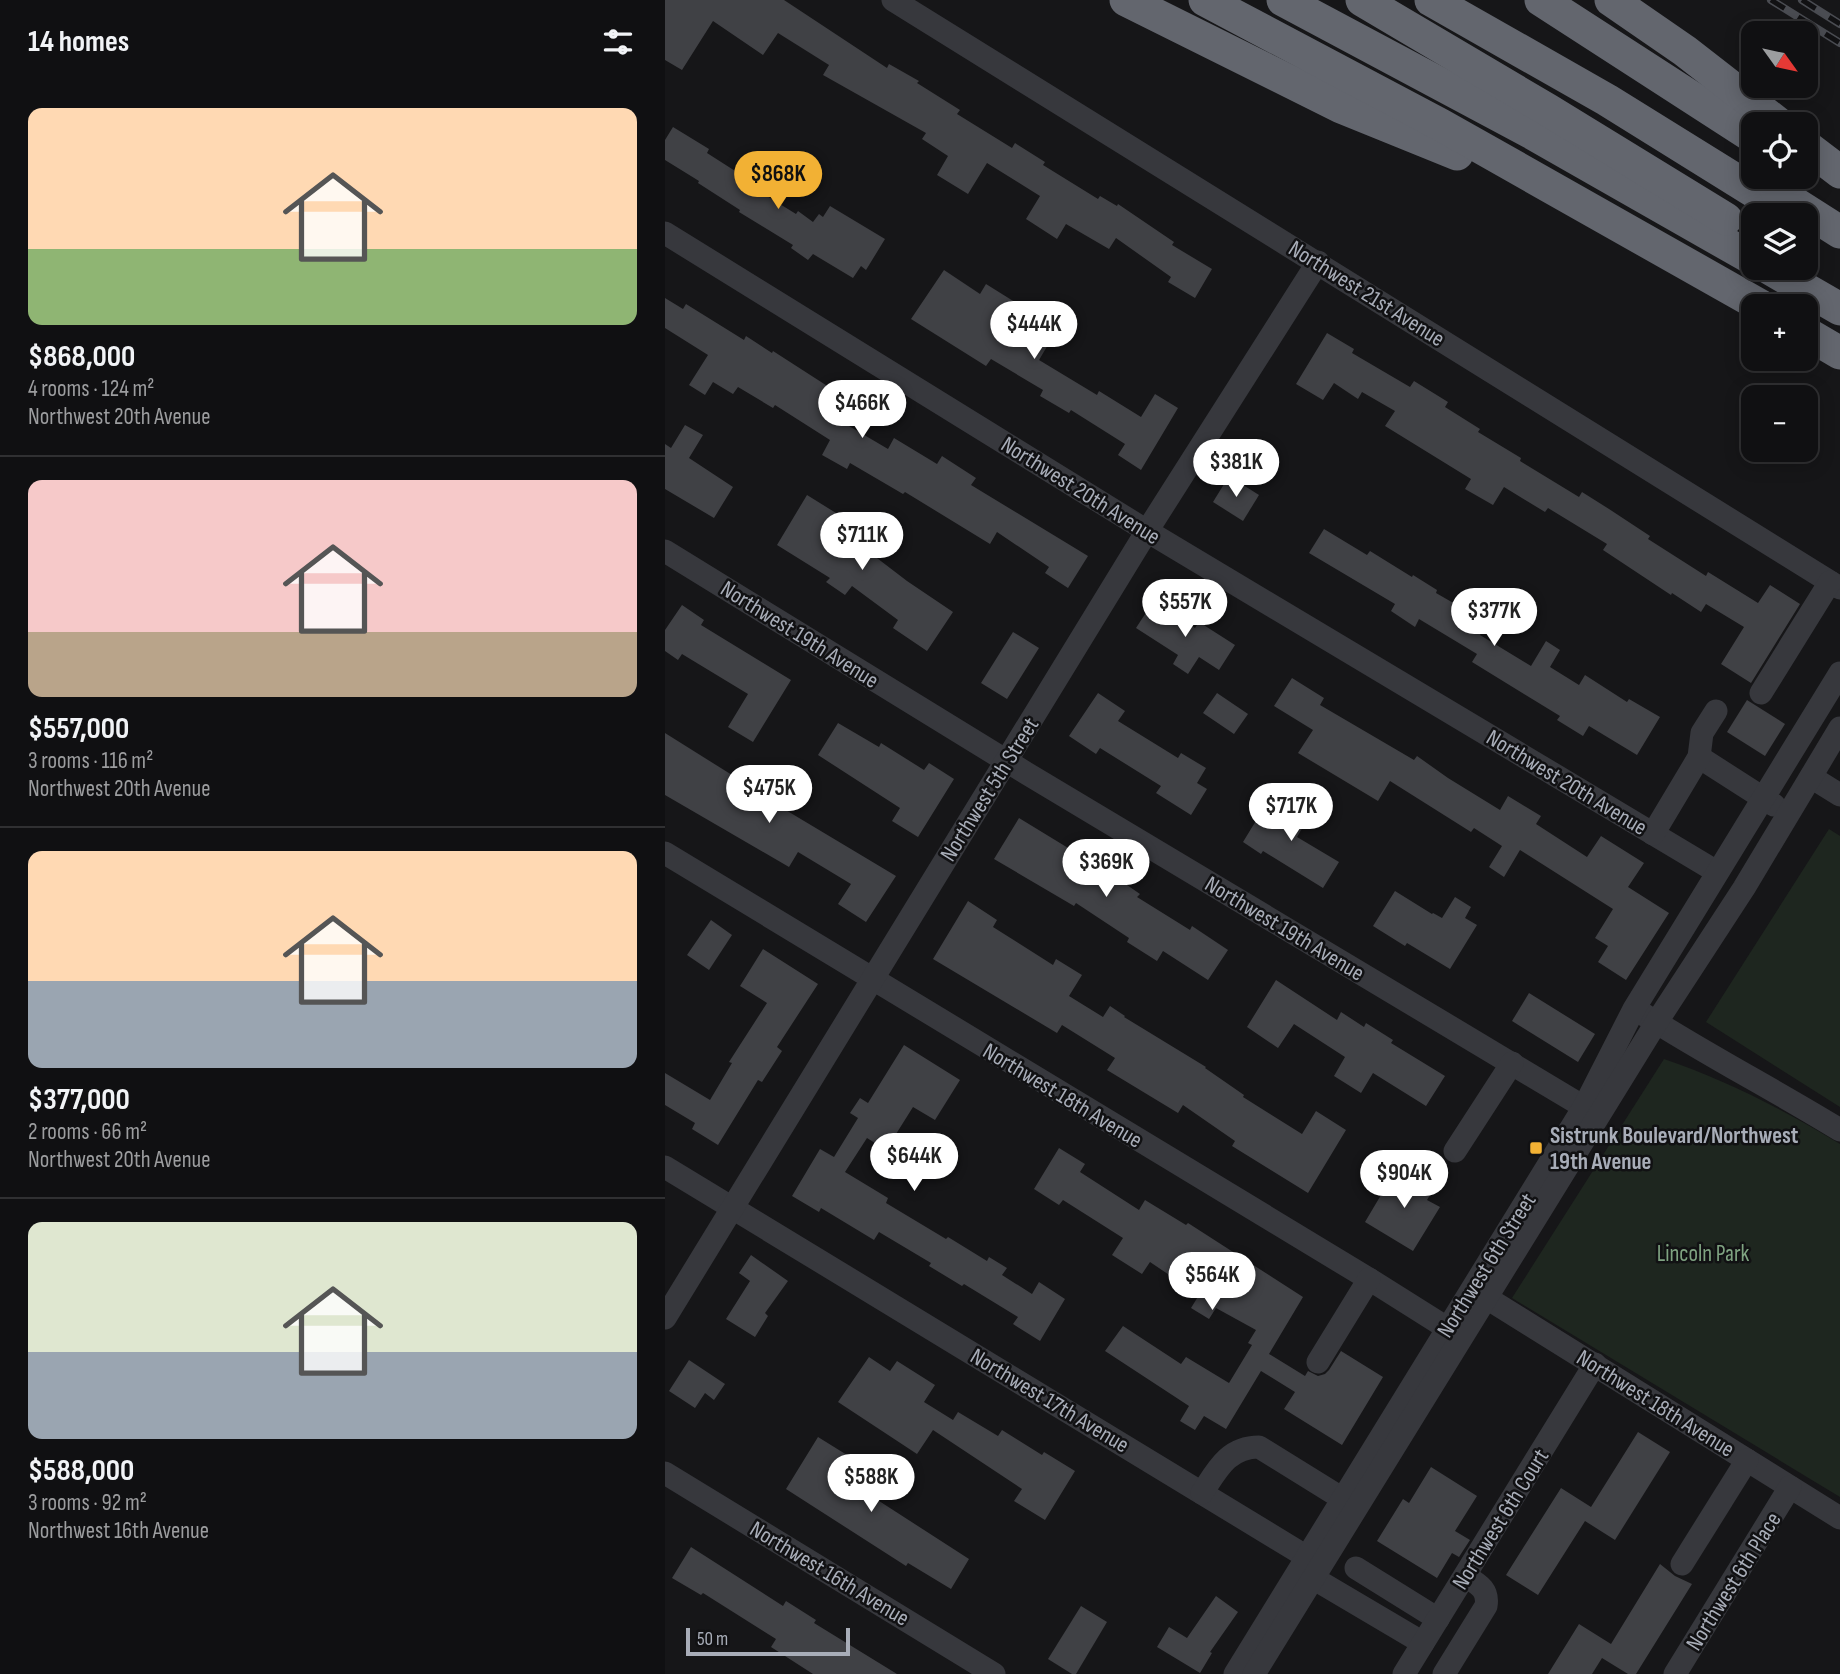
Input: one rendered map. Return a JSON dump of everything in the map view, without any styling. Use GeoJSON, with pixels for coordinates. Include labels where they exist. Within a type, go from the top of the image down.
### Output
{"type":"FeatureCollection","features":[{"type":"Feature","properties":{"kind":"highway"},"geometry":{"type":"LineString","coordinates":[[1126,0],[1341,107],[1579,204]]}},
{"type":"Feature","properties":{"kind":"highway"},"geometry":{"type":"LineString","coordinates":[[1205,0],[1429,119],[1741,295]]}},
{"type":"Feature","properties":{"kind":"highway"},"geometry":{"type":"LineString","coordinates":[[1283,0],[1532,134],[1741,252]]}},
{"type":"Feature","properties":{"kind":"highway"},"geometry":{"type":"LineString","coordinates":[[1362,0],[1549,110],[1741,230]]}},
{"type":"Feature","properties":{"kind":"highway"},"geometry":{"type":"LineString","coordinates":[[1431,0],[1607,100],[1773,203]]}},
{"type":"Feature","properties":{"kind":"highway"},"geometry":{"type":"LineString","coordinates":[[1479,0],[1741,169]]}},
{"type":"Feature","properties":{"kind":"highway"},"geometry":{"type":"LineString","coordinates":[[1541,0],[1741,129]]}},
{"type":"Feature","properties":{"kind":"highway"},"geometry":{"type":"LineString","coordinates":[[1611,0],[1685,51],[1764,112]]}},
{"type":"Feature","properties":{"kind":"highway"},"geometry":{"type":"LineString","coordinates":[[1818,155],[1840,172]]}},
{"type":"Feature","properties":{"kind":"highway"},"geometry":{"type":"LineString","coordinates":[[1818,179],[1840,193]]}},
{"type":"Feature","properties":{"kind":"highway"},"geometry":{"type":"LineString","coordinates":[[1773,189],[1840,232]]}},
{"type":"Feature","properties":{"kind":"highway"},"geometry":{"type":"LineString","coordinates":[[1818,232],[1840,246]]}},
{"type":"Feature","properties":{"kind":"highway"},"geometry":{"type":"LineString","coordinates":[[1790,280],[1840,309]]}},
{"type":"Feature","properties":{"kind":"highway"},"geometry":{"type":"LineString","coordinates":[[1813,280],[1840,301]]}},
{"type":"Feature","properties":{"kind":"highway"},"geometry":{"type":"LineString","coordinates":[[1818,340],[1840,353]]}},
{"type":"Feature","properties":{"kind":"street","name":"Northwest 21st Avenue"},"geometry":{"type":"LineString","coordinates":[[893,0],[1835,585]]}},
{"type":"Feature","properties":{"kind":"street","name":"Northwest 20th Avenue"},"geometry":{"type":"LineString","coordinates":[[665,233],[1147,531],[1717,872]]}},
{"type":"Feature","properties":{"kind":"street","name":"Northwest 5th Street"},"geometry":{"type":"LineString","coordinates":[[665,1318],[1147,531],[1318,262]]}},
{"type":"Feature","properties":{"kind":"street","name":"Northwest 19th Avenue"},"geometry":{"type":"LineString","coordinates":[[665,551],[1006,761],[1584,1107]]}},
{"type":"Feature","properties":{"kind":"street"},"geometry":{"type":"LineString","coordinates":[[1761,693],[1835,585]]}},
{"type":"Feature","properties":{"kind":"street","name":"Northwest 6th Street"},"geometry":{"type":"LineString","coordinates":[[1479,1293],[1584,1107],[1634,1009],[1840,673]]}},
{"type":"Feature","properties":{"kind":"street"},"geometry":{"type":"LineString","coordinates":[[1653,834],[1699,757],[1702,733],[1716,712]]}},
{"type":"Feature","properties":{"kind":"street","name":"Northwest 6th Street"},"geometry":{"type":"LineString","coordinates":[[1235,1674],[1310,1567],[1479,1293],[1789,815],[1840,728]]}},
{"type":"Feature","properties":{"kind":"street"},"geometry":{"type":"LineString","coordinates":[[1699,757],[1789,815]]}},
{"type":"Feature","properties":{"kind":"street"},"geometry":{"type":"LineString","coordinates":[[1811,777],[1840,795]]}},
{"type":"Feature","properties":{"kind":"street","name":"Northwest 18th Avenue"},"geometry":{"type":"LineString","coordinates":[[665,853],[1454,1333]]}},
{"type":"Feature","properties":{"kind":"street"},"geometry":{"type":"LineString","coordinates":[[1634,1009],[1840,1130]]}},
{"type":"Feature","properties":{"kind":"street"},"geometry":{"type":"LineString","coordinates":[[1455,1151],[1511,1063]]}},
{"type":"Feature","properties":{"kind":"street","name":"Northwest 17th Avenue"},"geometry":{"type":"LineString","coordinates":[[665,1167],[1202,1493],[1423,1643]]}},
{"type":"Feature","properties":{"kind":"street"},"geometry":{"type":"LineString","coordinates":[[1318,1362],[1369,1279]]}},
{"type":"Feature","properties":{"kind":"street","name":"Northwest 18th Avenue"},"geometry":{"type":"LineString","coordinates":[[1479,1293],[1840,1518]]}},
{"type":"Feature","properties":{"kind":"street","name":"Northwest 6th Street"},"geometry":{"type":"LineString","coordinates":[[1254,1674],[1343,1499],[1454,1333]]}},
{"type":"Feature","properties":{"kind":"street","name":"Northwest 6th Court"},"geometry":{"type":"LineString","coordinates":[[1404,1674],[1595,1364]]}},
{"type":"Feature","properties":{"kind":"street"},"geometry":{"type":"LineString","coordinates":[[1202,1493],[1223,1460],[1247,1447],[1259,1447],[1343,1499]]}},
{"type":"Feature","properties":{"kind":"street"},"geometry":{"type":"LineString","coordinates":[[1682,1564],[1747,1460]]}},
{"type":"Feature","properties":{"kind":"street","name":"Northwest 16th Avenue"},"geometry":{"type":"LineString","coordinates":[[665,1473],[994,1674]]}},
{"type":"Feature","properties":{"kind":"street","name":"Northwest 6th Place"},"geometry":{"type":"LineString","coordinates":[[1675,1674],[1790,1487]]}},
{"type":"Feature","properties":{"kind":"street"},"geometry":{"type":"LineString","coordinates":[[1356,1568],[1438,1619]]}},
{"type":"Feature","properties":{"kind":"street"},"geometry":{"type":"LineString","coordinates":[[1444,1674],[1486,1606],[1488,1597],[1484,1588],[1465,1576]]}},
{"type":"Feature","properties":{"kind":"green space"},"geometry":{"type":"Polygon","coordinates":[[[1829,829],[1840,836],[1840,1107],[1706,1022],[1829,829]]]}},
{"type":"Feature","properties":{"kind":"green space","name":"Lincoln Park"},"geometry":{"type":"Polygon","coordinates":[[[1664,1059],[1754,1097],[1840,1144],[1840,1497],[1512,1298],[1664,1059]]]}},
{"type":"Feature","properties":{"kind":"building"},"geometry":{"type":"Polygon","coordinates":[[[665,0],[784,0],[887,68],[889,64],[919,81],[917,83],[960,110],[957,114],[1012,148],[1015,143],[1045,162],[1043,165],[1098,199],[1100,196],[1117,206],[1118,204],[1174,242],[1172,245],[1212,269],[1195,298],[1168,282],[1171,277],[1116,238],[1109,249],[1066,224],[1057,239],[1026,219],[1040,196],[987,163],[968,194],[937,175],[948,156],[922,139],[926,133],[823,75],[829,65],[778,33],[763,55],[713,21],[682,70],[665,60],[665,0]]]}},
{"type":"Feature","properties":{"kind":"building"},"geometry":{"type":"Polygon","coordinates":[[[673,127],[709,149],[707,153],[743,176],[741,180],[796,214],[798,211],[813,222],[819,214],[823,217],[830,206],[885,239],[866,270],[861,266],[853,278],[813,254],[808,260],[791,248],[793,245],[739,212],[740,210],[698,183],[699,181],[665,160],[665,140],[673,127]]]}},
{"type":"Feature","properties":{"kind":"building"},"geometry":{"type":"Polygon","coordinates":[[[944,270],[980,294],[986,284],[1023,307],[1017,316],[1052,338],[1039,360],[1097,395],[1099,391],[1141,417],[1155,394],[1178,408],[1141,470],[1118,455],[1125,444],[1071,410],[1069,413],[1040,396],[1043,390],[991,359],[986,366],[911,319],[944,270]]]}},
{"type":"Feature","properties":{"kind":"building"},"geometry":{"type":"Polygon","coordinates":[[[665,298],[683,309],[686,304],[744,340],[746,336],[832,389],[827,397],[839,404],[832,416],[888,449],[894,438],[937,464],[942,456],[976,478],[971,485],[1088,556],[1068,588],[1045,573],[1049,567],[997,532],[990,544],[905,492],[903,494],[850,463],[847,469],[822,455],[830,440],[775,405],[773,408],[738,387],[733,394],[713,382],[705,395],[689,385],[708,355],[665,328],[665,298]]]}},
{"type":"Feature","properties":{"kind":"building"},"geometry":{"type":"Polygon","coordinates":[[[1327,333],[1354,349],[1352,353],[1410,387],[1414,381],[1448,402],[1445,407],[1480,429],[1478,432],[1521,458],[1520,461],[1579,497],[1582,492],[1706,576],[1708,572],[1758,603],[1770,585],[1800,604],[1751,683],[1721,664],[1744,627],[1706,604],[1701,612],[1672,593],[1671,595],[1603,550],[1607,544],[1548,508],[1545,512],[1504,487],[1493,505],[1465,489],[1471,479],[1385,426],[1395,411],[1362,392],[1358,399],[1334,383],[1323,400],[1296,384],[1327,333]]]}},
{"type":"Feature","properties":{"kind":"building"},"geometry":{"type":"Polygon","coordinates":[[[685,425],[703,435],[689,458],[733,487],[714,518],[665,489],[665,444],[671,448],[685,425]]]}},
{"type":"Feature","properties":{"kind":"building"},"geometry":{"type":"Polygon","coordinates":[[[1229,476],[1259,495],[1243,521],[1213,502],[1229,476]]]}},
{"type":"Feature","properties":{"kind":"building"},"geometry":{"type":"Polygon","coordinates":[[[807,495],[836,513],[831,521],[875,551],[873,555],[953,612],[927,651],[893,628],[898,620],[852,586],[845,595],[826,582],[830,578],[777,545],[807,495]]]}},
{"type":"Feature","properties":{"kind":"building"},"geometry":{"type":"Polygon","coordinates":[[[1324,529],[1367,555],[1370,551],[1412,577],[1413,575],[1437,590],[1436,593],[1469,612],[1474,604],[1492,615],[1480,635],[1531,666],[1546,641],[1560,650],[1550,667],[1579,685],[1585,675],[1627,702],[1629,699],[1660,717],[1637,755],[1589,726],[1583,736],[1557,720],[1560,716],[1472,662],[1477,654],[1419,619],[1415,627],[1391,611],[1395,604],[1309,553],[1324,529]]]}},
{"type":"Feature","properties":{"kind":"building"},"geometry":{"type":"Polygon","coordinates":[[[1153,602],[1195,628],[1199,622],[1235,645],[1219,670],[1199,657],[1188,674],[1173,664],[1178,655],[1136,628],[1153,602]]]}},
{"type":"Feature","properties":{"kind":"building"},"geometry":{"type":"Polygon","coordinates":[[[682,605],[704,620],[701,625],[791,680],[753,742],[728,727],[748,694],[682,654],[678,660],[665,651],[665,630],[682,605]]]}},
{"type":"Feature","properties":{"kind":"building"},"geometry":{"type":"Polygon","coordinates":[[[1013,632],[1039,648],[1007,699],[981,683],[1013,632]]]}},
{"type":"Feature","properties":{"kind":"building"},"geometry":{"type":"Polygon","coordinates":[[[1292,678],[1324,698],[1320,705],[1414,760],[1417,756],[1500,810],[1508,796],[1541,816],[1536,824],[1587,857],[1601,836],[1644,863],[1628,887],[1669,913],[1626,980],[1598,962],[1608,946],[1595,938],[1613,909],[1520,850],[1504,877],[1489,867],[1502,846],[1474,828],[1471,832],[1390,781],[1378,801],[1298,753],[1313,730],[1274,706],[1292,678]]]}},
{"type":"Feature","properties":{"kind":"building"},"geometry":{"type":"Polygon","coordinates":[[[1098,693],[1125,711],[1118,721],[1178,758],[1181,753],[1206,768],[1197,783],[1207,789],[1191,815],[1156,793],[1161,786],[1100,748],[1096,754],[1069,736],[1098,693]]]}},
{"type":"Feature","properties":{"kind":"building"},"geometry":{"type":"Polygon","coordinates":[[[1217,693],[1248,714],[1234,734],[1203,713],[1217,693]]]}},
{"type":"Feature","properties":{"kind":"building"},"geometry":{"type":"Polygon","coordinates":[[[1747,700],[1785,724],[1765,756],[1727,732],[1747,700]]]}},
{"type":"Feature","properties":{"kind":"building"},"geometry":{"type":"Polygon","coordinates":[[[838,723],[879,747],[881,743],[924,770],[929,763],[954,779],[918,837],[892,821],[900,808],[818,755],[838,723]]]}},
{"type":"Feature","properties":{"kind":"building"},"geometry":{"type":"Polygon","coordinates":[[[665,733],[774,803],[896,876],[866,922],[838,904],[851,884],[798,852],[789,867],[665,795],[665,733]]]}},
{"type":"Feature","properties":{"kind":"building"},"geometry":{"type":"Polygon","coordinates":[[[1296,799],[1313,810],[1297,837],[1339,862],[1323,888],[1263,851],[1261,854],[1243,842],[1265,806],[1285,818],[1296,799]]]}},
{"type":"Feature","properties":{"kind":"building"},"geometry":{"type":"Polygon","coordinates":[[[1019,818],[1114,876],[1140,894],[1137,897],[1190,930],[1192,926],[1228,950],[1208,980],[1163,951],[1157,961],[1127,942],[1129,938],[1076,903],[1074,906],[994,859],[1019,818]]]}},
{"type":"Feature","properties":{"kind":"building"},"geometry":{"type":"Polygon","coordinates":[[[1395,891],[1442,918],[1455,897],[1471,907],[1465,918],[1477,925],[1450,969],[1373,926],[1395,891]]]}},
{"type":"Feature","properties":{"kind":"building"},"geometry":{"type":"Polygon","coordinates":[[[968,901],[997,920],[993,927],[1053,965],[1056,959],[1082,975],[1069,996],[1103,1017],[1110,1006],[1206,1067],[1244,1095],[1243,1097],[1302,1134],[1316,1111],[1346,1130],[1308,1193],[1232,1146],[1235,1141],[1183,1105],[1178,1113],[1107,1070],[1115,1058],[1062,1025],[1057,1033],[933,959],[968,901]]]}},
{"type":"Feature","properties":{"kind":"building"},"geometry":{"type":"Polygon","coordinates":[[[711,920],[732,935],[709,970],[687,955],[711,920]]]}},
{"type":"Feature","properties":{"kind":"building"},"geometry":{"type":"Polygon","coordinates":[[[763,949],[818,984],[777,1047],[782,1051],[762,1082],[758,1080],[718,1145],[692,1129],[695,1123],[665,1105],[665,1073],[710,1100],[732,1063],[729,1062],[767,1003],[740,986],[763,949]]]}},
{"type":"Feature","properties":{"kind":"building"},"geometry":{"type":"Polygon","coordinates":[[[1276,980],[1337,1020],[1341,1012],[1364,1027],[1366,1023],[1393,1040],[1391,1043],[1445,1076],[1426,1106],[1373,1073],[1361,1093],[1334,1076],[1345,1057],[1294,1024],[1278,1048],[1247,1027],[1276,980]]]}},
{"type":"Feature","properties":{"kind":"building"},"geometry":{"type":"Polygon","coordinates":[[[1529,993],[1595,1034],[1578,1062],[1512,1021],[1529,993]]]}},
{"type":"Feature","properties":{"kind":"building"},"geometry":{"type":"Polygon","coordinates":[[[904,1045],[960,1080],[935,1120],[913,1107],[886,1150],[867,1138],[845,1172],[888,1198],[886,1203],[946,1239],[948,1237],[987,1261],[989,1257],[1007,1268],[1002,1275],[1032,1294],[1039,1282],[1065,1299],[1040,1341],[1013,1324],[1018,1317],[929,1266],[931,1263],[879,1232],[874,1240],[821,1208],[819,1212],[792,1196],[820,1149],[834,1157],[858,1118],[850,1113],[860,1098],[868,1103],[904,1045]]]}},
{"type":"Feature","properties":{"kind":"building"},"geometry":{"type":"Polygon","coordinates":[[[1059,1148],[1085,1164],[1080,1172],[1139,1210],[1145,1200],[1186,1225],[1188,1223],[1303,1297],[1269,1354],[1305,1376],[1308,1371],[1318,1376],[1329,1370],[1341,1351],[1383,1377],[1342,1445],[1284,1409],[1295,1392],[1261,1371],[1226,1429],[1204,1416],[1195,1430],[1180,1421],[1189,1406],[1105,1351],[1123,1326],[1181,1364],[1186,1357],[1229,1383],[1252,1345],[1248,1343],[1256,1330],[1216,1308],[1209,1319],[1191,1308],[1199,1295],[1150,1262],[1142,1274],[1112,1255],[1123,1238],[1063,1200],[1059,1205],[1034,1189],[1059,1148]]]}},
{"type":"Feature","properties":{"kind":"building"},"geometry":{"type":"Polygon","coordinates":[[[1397,1168],[1433,1190],[1427,1200],[1440,1207],[1413,1251],[1365,1222],[1397,1168]]]}},
{"type":"Feature","properties":{"kind":"building"},"geometry":{"type":"Polygon","coordinates":[[[751,1255],[788,1281],[765,1313],[768,1316],[755,1337],[726,1319],[750,1281],[739,1273],[751,1255]]]}},
{"type":"Feature","properties":{"kind":"building"},"geometry":{"type":"Polygon","coordinates":[[[869,1357],[890,1371],[897,1361],[935,1385],[924,1402],[953,1420],[958,1412],[998,1436],[1002,1430],[1042,1455],[1044,1452],[1075,1471],[1045,1520],[1014,1501],[1022,1489],[933,1430],[917,1454],[838,1402],[869,1357]]]}},
{"type":"Feature","properties":{"kind":"building"},"geometry":{"type":"Polygon","coordinates":[[[689,1360],[725,1384],[714,1400],[705,1393],[695,1408],[669,1391],[689,1360]]]}},
{"type":"Feature","properties":{"kind":"building"},"geometry":{"type":"Polygon","coordinates":[[[1638,1432],[1670,1452],[1615,1540],[1585,1521],[1538,1595],[1506,1575],[1561,1488],[1591,1507],[1638,1432]]]}},
{"type":"Feature","properties":{"kind":"building"},"geometry":{"type":"Polygon","coordinates":[[[818,1437],[847,1455],[842,1463],[883,1489],[876,1499],[969,1559],[951,1589],[908,1563],[906,1566],[786,1489],[818,1437]]]}},
{"type":"Feature","properties":{"kind":"building"},"geometry":{"type":"Polygon","coordinates":[[[1431,1467],[1477,1496],[1455,1531],[1470,1540],[1459,1557],[1452,1553],[1437,1578],[1377,1541],[1403,1499],[1409,1503],[1431,1467]]]}},
{"type":"Feature","properties":{"kind":"building"},"geometry":{"type":"Polygon","coordinates":[[[691,1547],[783,1606],[786,1601],[816,1620],[814,1623],[897,1674],[813,1674],[771,1647],[776,1639],[703,1593],[701,1595],[672,1578],[691,1547]]]}},
{"type":"Feature","properties":{"kind":"building"},"geometry":{"type":"Polygon","coordinates":[[[1660,1564],[1675,1576],[1692,1584],[1636,1674],[1628,1674],[1602,1658],[1592,1674],[1548,1674],[1579,1624],[1611,1644],[1660,1564]]]}},
{"type":"Feature","properties":{"kind":"building"},"geometry":{"type":"Polygon","coordinates":[[[1216,1596],[1238,1612],[1210,1652],[1212,1653],[1200,1673],[1157,1647],[1169,1627],[1187,1638],[1216,1596]]]}},
{"type":"Feature","properties":{"kind":"building"},"geometry":{"type":"Polygon","coordinates":[[[1081,1606],[1107,1622],[1076,1674],[1072,1674],[1048,1659],[1081,1606]]]}},
{"type":"Feature","properties":{"kind":"railway"},"geometry":{"type":"LineString","coordinates":[[1771,0],[1840,43]]}},
{"type":"Feature","properties":{"kind":"railway"},"geometry":{"type":"LineString","coordinates":[[1802,0],[1840,24]]}},
{"type":"Feature","properties":{"kind":"place","name":"Sistrunk Boulevard/Northwest 19th Avenue"},"geometry":{"type":"Point","coordinates":[1536,1148]}}]}
